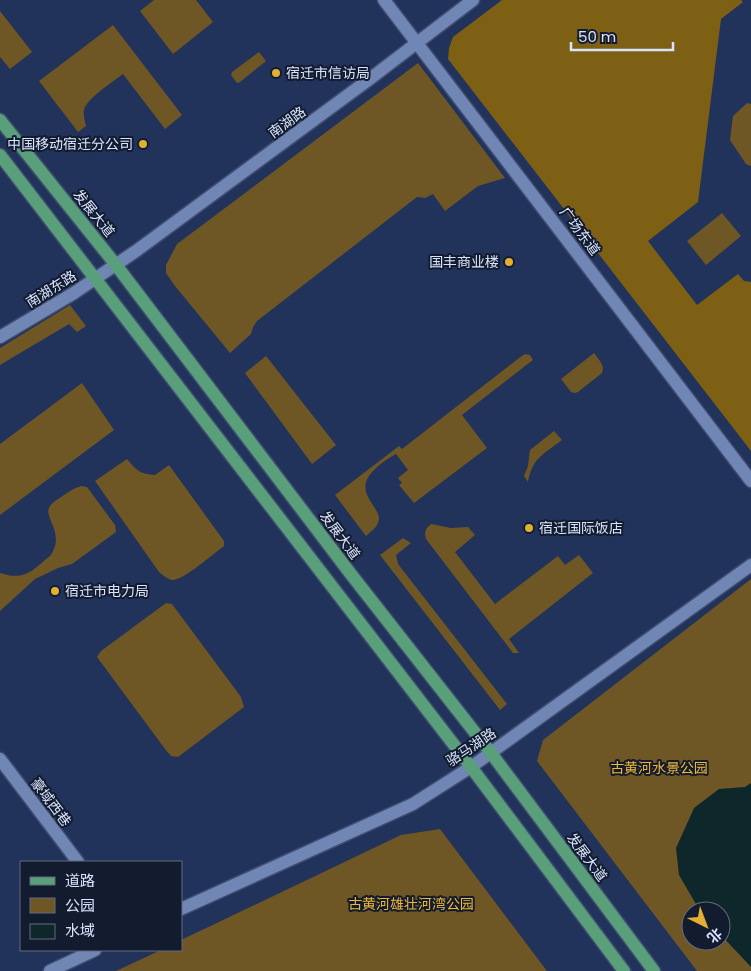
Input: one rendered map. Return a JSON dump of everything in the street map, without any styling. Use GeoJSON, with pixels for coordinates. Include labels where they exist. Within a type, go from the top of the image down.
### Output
{"type":"FeatureCollection","features":[{"type":"Feature","properties":{"kind":"main road","name":"发展大道"},"geometry":{"type":"LineString","coordinates":[[0,120],[116,264],[350,573],[490,753],[654,971]]}},
{"type":"Feature","properties":{"kind":"main road"},"geometry":{"type":"LineString","coordinates":[[0,155],[471,767],[624,971]]}},
{"type":"Feature","properties":{"kind":"street","name":"广场东道"},"geometry":{"type":"LineString","coordinates":[[384,0],[751,481]]}},
{"type":"Feature","properties":{"kind":"street","name":"南湖路"},"geometry":{"type":"LineString","coordinates":[[116,264],[148,243],[473,0]]}},
{"type":"Feature","properties":{"kind":"street","name":"南湖东路"},"geometry":{"type":"LineString","coordinates":[[0,337],[116,264]]}},
{"type":"Feature","properties":{"kind":"street","name":"骆马湖路"},"geometry":{"type":"LineString","coordinates":[[182,909],[413,804],[471,767],[751,565]]}},
{"type":"Feature","properties":{"kind":"street","name":"豪域西巷"},"geometry":{"type":"LineString","coordinates":[[0,759],[77,861]]}},
{"type":"Feature","properties":{"kind":"street"},"geometry":{"type":"LineString","coordinates":[[50,971],[93,951]]}},
{"type":"Feature","properties":{"kind":"green space"},"geometry":{"type":"Polygon","coordinates":[[[154,0],[196,0],[213,22],[173,54],[140,11],[154,0]]]}},
{"type":"Feature","properties":{"kind":"green space"},"geometry":{"type":"Polygon","coordinates":[[[0,11],[32,52],[10,69],[0,57],[0,11]]]}},
{"type":"Feature","properties":{"kind":"green space"},"geometry":{"type":"Polygon","coordinates":[[[113,25],[182,115],[165,129],[123,74],[95,96],[86,106],[84,114],[86,126],[78,132],[39,81],[113,25]]]}},
{"type":"Feature","properties":{"kind":"green space"},"geometry":{"type":"Polygon","coordinates":[[[259,52],[266,61],[237,83],[231,75],[232,72],[259,52]]]}},
{"type":"Feature","properties":{"kind":"green space"},"geometry":{"type":"Polygon","coordinates":[[[418,63],[505,178],[478,186],[445,211],[433,194],[425,198],[417,197],[257,321],[251,334],[230,353],[166,273],[166,265],[177,244],[418,63]]]}},
{"type":"Feature","properties":{"kind":"green space"},"geometry":{"type":"Polygon","coordinates":[[[747,103],[751,104],[750,166],[746,164],[730,140],[733,116],[747,103]]]}},
{"type":"Feature","properties":{"kind":"green space"},"geometry":{"type":"Polygon","coordinates":[[[722,213],[741,236],[706,265],[687,241],[722,213]]]}},
{"type":"Feature","properties":{"kind":"green space"},"geometry":{"type":"Polygon","coordinates":[[[70,305],[86,326],[77,332],[69,324],[0,365],[0,348],[70,305]]]}},
{"type":"Feature","properties":{"kind":"green space"},"geometry":{"type":"Polygon","coordinates":[[[594,353],[602,365],[602,373],[578,392],[571,392],[561,379],[594,353]]]}},
{"type":"Feature","properties":{"kind":"green space"},"geometry":{"type":"Polygon","coordinates":[[[526,354],[530,355],[533,360],[462,415],[487,448],[414,503],[399,485],[402,483],[398,478],[408,470],[396,454],[381,464],[369,476],[366,490],[379,519],[376,526],[366,536],[335,495],[399,446],[402,449],[526,354]]]}},
{"type":"Feature","properties":{"kind":"green space"},"geometry":{"type":"Polygon","coordinates":[[[266,356],[336,445],[312,464],[245,373],[266,356]]]}},
{"type":"Feature","properties":{"kind":"green space"},"geometry":{"type":"Polygon","coordinates":[[[82,383],[114,430],[0,515],[0,444],[82,383]]]}},
{"type":"Feature","properties":{"kind":"green space"},"geometry":{"type":"Polygon","coordinates":[[[554,431],[562,440],[540,457],[532,467],[528,482],[524,476],[528,466],[530,450],[554,431]]]}},
{"type":"Feature","properties":{"kind":"green space"},"geometry":{"type":"Polygon","coordinates":[[[127,459],[139,471],[146,474],[155,475],[169,465],[224,541],[224,546],[191,572],[177,579],[172,580],[159,572],[95,481],[127,459]]]}},
{"type":"Feature","properties":{"kind":"green space"},"geometry":{"type":"Polygon","coordinates":[[[81,486],[87,487],[115,525],[116,532],[72,564],[58,568],[35,579],[0,611],[0,573],[16,576],[28,573],[50,556],[56,541],[54,527],[49,517],[49,508],[61,497],[81,486]]]}},
{"type":"Feature","properties":{"kind":"green space"},"geometry":{"type":"Polygon","coordinates":[[[431,524],[451,528],[468,527],[475,535],[455,552],[495,604],[558,556],[565,565],[579,555],[593,573],[509,639],[519,653],[513,653],[426,539],[427,527],[431,524]]]}},
{"type":"Feature","properties":{"kind":"green space"},"geometry":{"type":"Polygon","coordinates":[[[403,538],[411,543],[396,555],[398,564],[507,704],[500,710],[380,555],[403,538]]]}},
{"type":"Feature","properties":{"kind":"green space","name":"古黄河水景公园"},"geometry":{"type":"Polygon","coordinates":[[[751,579],[751,971],[697,971],[682,951],[731,951],[731,901],[681,901],[681,950],[537,761],[543,740],[751,579]]]}},
{"type":"Feature","properties":{"kind":"green space"},"geometry":{"type":"Polygon","coordinates":[[[166,603],[172,604],[241,697],[244,707],[178,757],[171,756],[165,749],[97,657],[101,651],[166,603]]]}},
{"type":"Feature","properties":{"kind":"green space","name":"古黄河雄壮河湾公园"},"geometry":{"type":"Polygon","coordinates":[[[440,829],[547,971],[116,971],[159,951],[182,951],[182,940],[401,835],[440,829]]]}},
{"type":"Feature","properties":{"kind":"shaded area"},"geometry":{"type":"Polygon","coordinates":[[[502,0],[741,0],[743,2],[721,19],[698,202],[648,241],[697,305],[738,274],[744,281],[751,282],[751,451],[448,59],[453,37],[502,0]]]}},
{"type":"Feature","properties":{"kind":"water"},"geometry":{"type":"Polygon","coordinates":[[[751,783],[751,967],[731,946],[731,901],[694,901],[679,875],[676,848],[694,808],[719,789],[745,787],[751,783]]]}},
{"type":"Feature","properties":{"kind":"place","name":"宿迁市信访局"},"geometry":{"type":"Point","coordinates":[276,73]}},
{"type":"Feature","properties":{"kind":"place","name":"中国移动宿迁分公司"},"geometry":{"type":"Point","coordinates":[143,144]}},
{"type":"Feature","properties":{"kind":"place","name":"国丰商业楼"},"geometry":{"type":"Point","coordinates":[509,262]}},
{"type":"Feature","properties":{"kind":"place","name":"宿迁国际饭店"},"geometry":{"type":"Point","coordinates":[529,528]}},
{"type":"Feature","properties":{"kind":"place","name":"宿迁市电力局"},"geometry":{"type":"Point","coordinates":[55,591]}}]}
